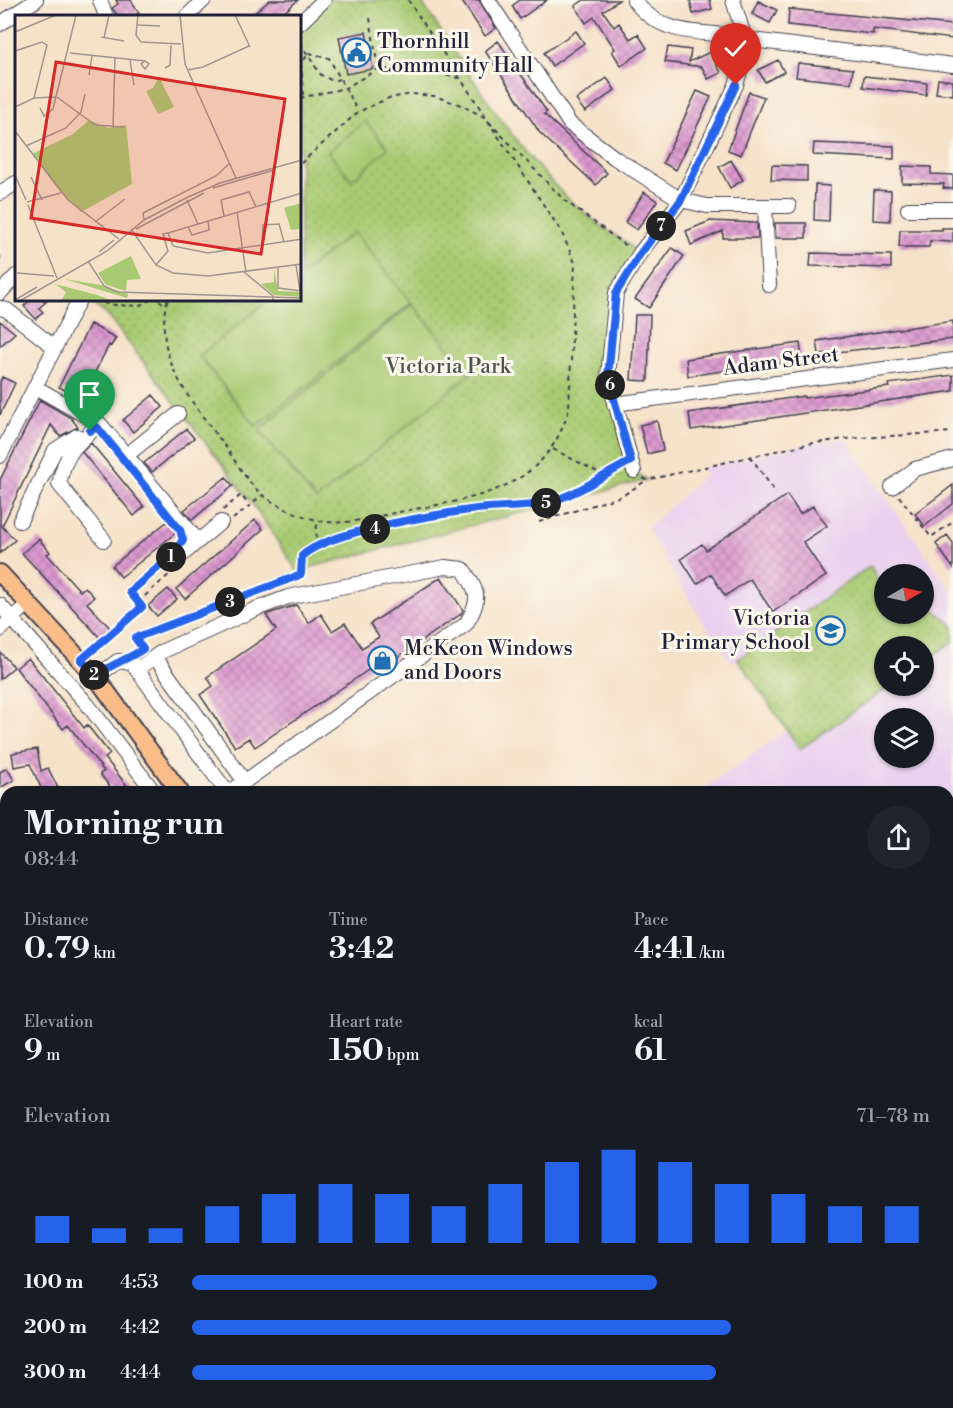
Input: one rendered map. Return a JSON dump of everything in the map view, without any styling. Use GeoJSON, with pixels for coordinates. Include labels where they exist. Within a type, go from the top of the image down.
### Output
{"type":"FeatureCollection","features":[{"type":"Feature","properties":{"kind":"main road"},"geometry":{"type":"LineString","coordinates":[[0,573],[96,676],[176,786]]}},
{"type":"Feature","properties":{"kind":"street"},"geometry":{"type":"LineString","coordinates":[[0,24],[36,0]]}},
{"type":"Feature","properties":{"kind":"street"},"geometry":{"type":"LineString","coordinates":[[100,0],[106,15]]}},
{"type":"Feature","properties":{"kind":"street"},"geometry":{"type":"LineString","coordinates":[[188,15],[204,0]]}},
{"type":"Feature","properties":{"kind":"street"},"geometry":{"type":"LineString","coordinates":[[302,21],[324,0]]}},
{"type":"Feature","properties":{"kind":"street"},"geometry":{"type":"LineString","coordinates":[[488,0],[570,124],[615,158],[681,200],[707,206],[789,206]]}},
{"type":"Feature","properties":{"kind":"street"},"geometry":{"type":"LineString","coordinates":[[634,0],[645,15],[669,28],[953,66]]}},
{"type":"Feature","properties":{"kind":"street"},"geometry":{"type":"LineString","coordinates":[[632,466],[608,377],[616,293],[640,254],[681,200],[736,85],[744,58],[744,38],[733,0]]}},
{"type":"Feature","properties":{"kind":"street"},"geometry":{"type":"LineString","coordinates":[[0,193],[15,184]]}},
{"type":"Feature","properties":{"kind":"street"},"geometry":{"type":"LineString","coordinates":[[765,207],[769,285]]}},
{"type":"Feature","properties":{"kind":"street"},"geometry":{"type":"LineString","coordinates":[[908,209],[953,209]]}},
{"type":"Feature","properties":{"kind":"street"},"geometry":{"type":"LineString","coordinates":[[0,293],[15,277]]}},
{"type":"Feature","properties":{"kind":"street"},"geometry":{"type":"LineString","coordinates":[[0,456],[78,302]]}},
{"type":"Feature","properties":{"kind":"street"},"geometry":{"type":"LineString","coordinates":[[0,307],[56,348]]}},
{"type":"Feature","properties":{"kind":"street","name":"Adam Street"},"geometry":{"type":"LineString","coordinates":[[614,404],[953,360]]}},
{"type":"Feature","properties":{"kind":"street"},"geometry":{"type":"LineString","coordinates":[[35,387],[95,428],[127,455],[198,541]]}},
{"type":"Feature","properties":{"kind":"street"},"geometry":{"type":"LineString","coordinates":[[127,455],[178,414]]}},
{"type":"Feature","properties":{"kind":"street"},"geometry":{"type":"LineString","coordinates":[[20,521],[55,450],[82,432],[95,428]]}},
{"type":"Feature","properties":{"kind":"street"},"geometry":{"type":"LineString","coordinates":[[95,428],[74,446],[63,466],[59,484],[104,540]]}},
{"type":"Feature","properties":{"kind":"street"},"geometry":{"type":"LineString","coordinates":[[892,487],[915,469],[953,459]]}},
{"type":"Feature","properties":{"kind":"street"},"geometry":{"type":"LineString","coordinates":[[172,559],[198,541],[220,518]]}},
{"type":"Feature","properties":{"kind":"street"},"geometry":{"type":"LineString","coordinates":[[137,669],[155,657],[256,609],[288,597],[445,567],[463,569],[477,590],[476,608],[466,624],[239,786]]}},
{"type":"Feature","properties":{"kind":"street"},"geometry":{"type":"LineString","coordinates":[[0,630],[29,603]]}},
{"type":"Feature","properties":{"kind":"street"},"geometry":{"type":"LineString","coordinates":[[0,604],[88,705],[149,786]]}},
{"type":"Feature","properties":{"kind":"street"},"geometry":{"type":"LineString","coordinates":[[155,657],[245,782]]}},
{"type":"Feature","properties":{"kind":"street"},"geometry":{"type":"LineString","coordinates":[[96,676],[112,664],[126,661],[132,663],[225,786]]}},
{"type":"Feature","properties":{"kind":"path"},"geometry":{"type":"LineString","coordinates":[[167,302],[165,347],[173,370],[185,392],[263,495],[280,506],[317,520],[348,522],[492,492],[513,483],[553,449],[564,429],[569,409],[575,263],[561,231],[408,0]]}},
{"type":"Feature","properties":{"kind":"path"},"geometry":{"type":"LineString","coordinates":[[370,18],[378,69]]}},
{"type":"Feature","properties":{"kind":"path"},"geometry":{"type":"LineString","coordinates":[[302,45],[321,75],[333,81],[339,79]]}},
{"type":"Feature","properties":{"kind":"path"},"geometry":{"type":"LineString","coordinates":[[309,53],[329,58],[336,66],[339,79],[358,112]]}},
{"type":"Feature","properties":{"kind":"path"},"geometry":{"type":"LineString","coordinates":[[302,63],[309,53]]}},
{"type":"Feature","properties":{"kind":"path"},"geometry":{"type":"LineString","coordinates":[[302,97],[345,88],[378,69],[420,70],[459,78]]}},
{"type":"Feature","properties":{"kind":"path"},"geometry":{"type":"LineString","coordinates":[[302,162],[358,112],[389,98],[412,94],[434,96],[461,105],[486,118],[564,200],[620,243],[640,254]]}},
{"type":"Feature","properties":{"kind":"path"},"geometry":{"type":"LineString","coordinates":[[0,255],[0,271]]}},
{"type":"Feature","properties":{"kind":"path"},"geometry":{"type":"LineString","coordinates":[[100,302],[138,306],[146,302]]}},
{"type":"Feature","properties":{"kind":"path"},"geometry":{"type":"LineString","coordinates":[[162,302],[166,305]]}},
{"type":"Feature","properties":{"kind":"path"},"geometry":{"type":"LineString","coordinates":[[539,522],[622,496],[647,480],[750,456],[845,439],[953,432]]}},
{"type":"Feature","properties":{"kind":"path"},"geometry":{"type":"LineString","coordinates":[[553,449],[603,476]]}},
{"type":"Feature","properties":{"kind":"path"},"geometry":{"type":"LineString","coordinates":[[750,456],[776,493]]}},
{"type":"Feature","properties":{"kind":"path"},"geometry":{"type":"LineString","coordinates":[[126,661],[143,649],[135,638],[297,576],[301,574],[302,556],[316,547],[357,532],[467,510],[548,503],[570,495],[603,476],[632,466],[647,480]]}},
{"type":"Feature","properties":{"kind":"path"},"geometry":{"type":"LineString","coordinates":[[892,487],[931,537],[953,522]]}},
{"type":"Feature","properties":{"kind":"path"},"geometry":{"type":"LineString","coordinates":[[220,518],[241,495],[251,504],[263,495]]}},
{"type":"Feature","properties":{"kind":"path"},"geometry":{"type":"LineString","coordinates":[[316,547],[317,520]]}},
{"type":"Feature","properties":{"kind":"path"},"geometry":{"type":"LineString","coordinates":[[81,660],[142,607],[130,592],[172,559]]}},
{"type":"Feature","properties":{"kind":"shaded area","name":"Victoria Primary School"},"geometry":{"type":"Polygon","coordinates":[[[845,439],[933,564],[874,564],[874,624],[934,624],[934,566],[953,593],[953,786],[708,786],[787,730],[738,659],[732,662],[697,613],[647,528],[705,475],[703,468],[807,444],[845,439]]]}},
{"type":"Feature","properties":{"kind":"green space","name":"Victoria Park"},"geometry":{"type":"Polygon","coordinates":[[[324,0],[420,0],[505,126],[543,173],[582,211],[640,253],[616,293],[608,377],[634,471],[647,480],[297,571],[252,503],[108,316],[90,302],[302,302],[302,21],[324,0]]]}},
{"type":"Feature","properties":{"kind":"green space"},"geometry":{"type":"Polygon","coordinates":[[[365,121],[388,148],[352,180],[328,152],[365,121]]]}},
{"type":"Feature","properties":{"kind":"green space"},"geometry":{"type":"Polygon","coordinates":[[[354,232],[411,303],[256,426],[199,356],[266,302],[302,302],[302,273],[354,232]]]}},
{"type":"Feature","properties":{"kind":"green space"},"geometry":{"type":"Polygon","coordinates":[[[412,304],[470,374],[316,500],[259,430],[412,304]]]}},
{"type":"Feature","properties":{"kind":"green space"},"geometry":{"type":"Polygon","coordinates":[[[870,566],[874,573],[874,624],[934,624],[934,610],[953,625],[953,642],[934,655],[934,636],[874,636],[876,696],[800,749],[738,659],[870,566]]]}},
{"type":"Feature","properties":{"kind":"building"},"geometry":{"type":"Polygon","coordinates":[[[116,0],[131,0],[139,13],[117,15],[112,8],[118,4],[116,0]]]}},
{"type":"Feature","properties":{"kind":"building"},"geometry":{"type":"Polygon","coordinates":[[[270,0],[298,0],[281,15],[252,15],[270,0]]]}},
{"type":"Feature","properties":{"kind":"building"},"geometry":{"type":"Polygon","coordinates":[[[461,0],[479,0],[496,28],[485,36],[461,0]]]}},
{"type":"Feature","properties":{"kind":"building"},"geometry":{"type":"Polygon","coordinates":[[[520,0],[547,0],[520,19],[512,6],[520,0]]]}},
{"type":"Feature","properties":{"kind":"building"},"geometry":{"type":"Polygon","coordinates":[[[584,0],[619,0],[603,11],[614,27],[619,23],[630,39],[638,34],[647,48],[621,66],[612,51],[615,49],[594,17],[586,23],[575,6],[584,0]]]}},
{"type":"Feature","properties":{"kind":"building"},"geometry":{"type":"Polygon","coordinates":[[[690,0],[710,0],[712,9],[693,14],[690,0]]]}},
{"type":"Feature","properties":{"kind":"building"},"geometry":{"type":"Polygon","coordinates":[[[758,1],[777,10],[770,23],[752,14],[758,1]]]}},
{"type":"Feature","properties":{"kind":"building"},"geometry":{"type":"Polygon","coordinates":[[[789,9],[953,25],[953,39],[873,29],[873,34],[788,25],[789,9]]]}},
{"type":"Feature","properties":{"kind":"building"},"geometry":{"type":"Polygon","coordinates":[[[576,31],[584,43],[552,66],[544,53],[576,31]]]}},
{"type":"Feature","properties":{"kind":"building","name":"Thornhill Community Hall"},"geometry":{"type":"Polygon","coordinates":[[[366,32],[373,69],[346,74],[339,37],[366,32]]]}},
{"type":"Feature","properties":{"kind":"building"},"geometry":{"type":"Polygon","coordinates":[[[498,41],[547,112],[544,114],[607,173],[596,185],[540,133],[485,51],[498,41]]]}},
{"type":"Feature","properties":{"kind":"building"},"geometry":{"type":"Polygon","coordinates":[[[668,47],[691,50],[689,62],[710,52],[721,73],[708,79],[702,67],[665,62],[668,47]]]}},
{"type":"Feature","properties":{"kind":"building"},"geometry":{"type":"Polygon","coordinates":[[[778,60],[784,72],[765,82],[758,70],[778,60]]]}},
{"type":"Feature","properties":{"kind":"building"},"geometry":{"type":"Polygon","coordinates":[[[798,63],[853,69],[851,83],[796,77],[798,63]]]}},
{"type":"Feature","properties":{"kind":"building"},"geometry":{"type":"Polygon","coordinates":[[[864,76],[927,83],[926,95],[863,87],[864,76]]]}},
{"type":"Feature","properties":{"kind":"building"},"geometry":{"type":"Polygon","coordinates":[[[607,78],[615,90],[585,112],[576,100],[607,78]]]}},
{"type":"Feature","properties":{"kind":"building"},"geometry":{"type":"Polygon","coordinates":[[[938,79],[953,81],[953,95],[936,93],[938,79]]]}},
{"type":"Feature","properties":{"kind":"building"},"geometry":{"type":"Polygon","coordinates":[[[697,91],[711,97],[676,170],[663,163],[697,91]]]}},
{"type":"Feature","properties":{"kind":"building"},"geometry":{"type":"Polygon","coordinates":[[[749,92],[764,97],[741,155],[728,150],[749,92]]]}},
{"type":"Feature","properties":{"kind":"building"},"geometry":{"type":"Polygon","coordinates":[[[814,143],[894,146],[894,159],[813,155],[814,143]]]}},
{"type":"Feature","properties":{"kind":"building"},"geometry":{"type":"Polygon","coordinates":[[[731,160],[743,180],[730,188],[719,167],[731,160]]]}},
{"type":"Feature","properties":{"kind":"building"},"geometry":{"type":"Polygon","coordinates":[[[772,165],[807,166],[807,181],[771,180],[772,165]]]}},
{"type":"Feature","properties":{"kind":"building"},"geometry":{"type":"Polygon","coordinates":[[[902,166],[931,167],[931,174],[953,175],[953,189],[943,188],[944,184],[902,183],[902,166]]]}},
{"type":"Feature","properties":{"kind":"building"},"geometry":{"type":"Polygon","coordinates":[[[815,185],[830,186],[829,221],[814,220],[815,185]]]}},
{"type":"Feature","properties":{"kind":"building"},"geometry":{"type":"Polygon","coordinates":[[[874,190],[891,191],[890,221],[873,220],[874,190]]]}},
{"type":"Feature","properties":{"kind":"building"},"geometry":{"type":"Polygon","coordinates":[[[644,192],[657,201],[637,230],[625,222],[644,192]]]}},
{"type":"Feature","properties":{"kind":"building"},"geometry":{"type":"Polygon","coordinates":[[[710,221],[757,223],[758,238],[723,238],[723,231],[691,245],[686,231],[710,221]]]}},
{"type":"Feature","properties":{"kind":"building"},"geometry":{"type":"Polygon","coordinates":[[[775,223],[806,223],[806,238],[776,238],[775,223]]]}},
{"type":"Feature","properties":{"kind":"building"},"geometry":{"type":"Polygon","coordinates":[[[942,228],[953,228],[953,242],[930,241],[929,247],[899,247],[900,230],[942,230],[942,228]]]}},
{"type":"Feature","properties":{"kind":"building"},"geometry":{"type":"Polygon","coordinates":[[[672,248],[684,256],[649,308],[635,299],[672,248]]]}},
{"type":"Feature","properties":{"kind":"building"},"geometry":{"type":"Polygon","coordinates":[[[811,253],[891,255],[891,268],[810,266],[811,253]]]}},
{"type":"Feature","properties":{"kind":"building"},"geometry":{"type":"Polygon","coordinates":[[[28,302],[46,302],[39,308],[43,312],[36,319],[24,306],[28,302]]]}},
{"type":"Feature","properties":{"kind":"building"},"geometry":{"type":"Polygon","coordinates":[[[635,315],[650,315],[648,381],[631,380],[635,315]]]}},
{"type":"Feature","properties":{"kind":"building"},"geometry":{"type":"Polygon","coordinates":[[[0,321],[15,333],[0,346],[0,321]]]}},
{"type":"Feature","properties":{"kind":"building"},"geometry":{"type":"Polygon","coordinates":[[[953,321],[953,339],[819,354],[817,341],[953,321]]]}},
{"type":"Feature","properties":{"kind":"building"},"geometry":{"type":"Polygon","coordinates":[[[90,324],[116,338],[111,346],[109,345],[95,372],[84,400],[59,387],[90,324]]]}},
{"type":"Feature","properties":{"kind":"building"},"geometry":{"type":"Polygon","coordinates":[[[800,343],[802,360],[688,376],[686,359],[800,343]]]}},
{"type":"Feature","properties":{"kind":"building"},"geometry":{"type":"Polygon","coordinates":[[[953,375],[953,391],[691,430],[689,413],[804,396],[804,398],[889,387],[888,384],[953,375]]]}},
{"type":"Feature","properties":{"kind":"building"},"geometry":{"type":"Polygon","coordinates":[[[2,377],[15,383],[0,415],[0,382],[2,377]]]}},
{"type":"Feature","properties":{"kind":"building"},"geometry":{"type":"Polygon","coordinates":[[[153,395],[163,407],[133,432],[123,420],[153,395]]]}},
{"type":"Feature","properties":{"kind":"building"},"geometry":{"type":"Polygon","coordinates":[[[40,400],[71,418],[78,427],[60,436],[51,425],[2,526],[15,540],[0,553],[0,480],[40,400]]]}},
{"type":"Feature","properties":{"kind":"building"},"geometry":{"type":"Polygon","coordinates":[[[657,421],[663,450],[647,454],[640,425],[657,421]]]}},
{"type":"Feature","properties":{"kind":"building"},"geometry":{"type":"Polygon","coordinates":[[[186,429],[194,438],[152,472],[144,463],[186,429]]]}},
{"type":"Feature","properties":{"kind":"building"},"geometry":{"type":"Polygon","coordinates":[[[91,443],[144,507],[134,516],[82,452],[91,443]]]}},
{"type":"Feature","properties":{"kind":"building"},"geometry":{"type":"Polygon","coordinates":[[[226,477],[233,486],[192,520],[184,510],[226,477]]]}},
{"type":"Feature","properties":{"kind":"building"},"geometry":{"type":"Polygon","coordinates":[[[953,485],[953,504],[925,526],[915,514],[953,485]]]}},
{"type":"Feature","properties":{"kind":"building"},"geometry":{"type":"Polygon","coordinates":[[[787,495],[800,514],[813,506],[827,526],[803,542],[826,576],[773,612],[750,579],[725,596],[711,574],[697,584],[681,559],[702,544],[706,550],[787,495]]]}},
{"type":"Feature","properties":{"kind":"building"},"geometry":{"type":"Polygon","coordinates":[[[169,520],[178,531],[121,577],[112,566],[169,520]]]}},
{"type":"Feature","properties":{"kind":"building"},"geometry":{"type":"Polygon","coordinates":[[[255,520],[263,529],[185,599],[176,589],[255,520]]]}},
{"type":"Feature","properties":{"kind":"building"},"geometry":{"type":"Polygon","coordinates":[[[947,535],[953,543],[953,568],[936,544],[947,535]]]}},
{"type":"Feature","properties":{"kind":"building"},"geometry":{"type":"Polygon","coordinates":[[[39,539],[50,552],[47,554],[80,591],[85,587],[94,597],[87,603],[111,629],[101,639],[22,553],[39,539]]]}},
{"type":"Feature","properties":{"kind":"building"},"geometry":{"type":"Polygon","coordinates":[[[441,577],[463,610],[461,614],[377,671],[374,666],[255,747],[249,738],[235,747],[200,695],[213,686],[207,677],[276,630],[266,615],[268,614],[296,605],[309,623],[321,614],[332,631],[345,623],[362,648],[379,637],[370,624],[441,577]]]}},
{"type":"Feature","properties":{"kind":"building"},"geometry":{"type":"Polygon","coordinates":[[[168,589],[177,599],[157,616],[148,606],[168,589]]]}},
{"type":"Feature","properties":{"kind":"building"},"geometry":{"type":"Polygon","coordinates":[[[0,652],[14,667],[0,679],[0,652]]]}},
{"type":"Feature","properties":{"kind":"building"},"geometry":{"type":"Polygon","coordinates":[[[28,658],[84,728],[87,725],[110,754],[105,758],[127,786],[109,786],[100,774],[104,771],[68,725],[63,729],[16,668],[28,658]]]}},
{"type":"Feature","properties":{"kind":"building"},"geometry":{"type":"Polygon","coordinates":[[[37,749],[41,771],[48,768],[57,786],[40,786],[30,764],[14,767],[12,753],[37,749]]]}},
{"type":"Feature","properties":{"kind":"building"},"geometry":{"type":"Polygon","coordinates":[[[7,768],[14,780],[0,786],[0,772],[7,768]]]}},
{"type":"Feature","properties":{"kind":"place","name":"Thornhill Community Hall"},"geometry":{"type":"Point","coordinates":[356,53]}},
{"type":"Feature","properties":{"kind":"place","name":"Victoria Primary School"},"geometry":{"type":"Point","coordinates":[831,630]}},
{"type":"Feature","properties":{"kind":"place","name":"McKeon Windows and Doors"},"geometry":{"type":"Point","coordinates":[383,660]}},
{"type":"Feature","properties":{"kind":"route"},"geometry":{"type":"LineString","coordinates":[[90,431],[97,427],[183,536],[180,547],[130,592],[142,607],[81,660],[96,676],[112,664],[126,661],[143,649],[135,638],[301,574],[302,556],[316,547],[357,532],[478,508],[510,508],[548,503],[570,495],[631,461],[608,377],[616,293],[640,254],[681,200],[736,85]]}}]}
